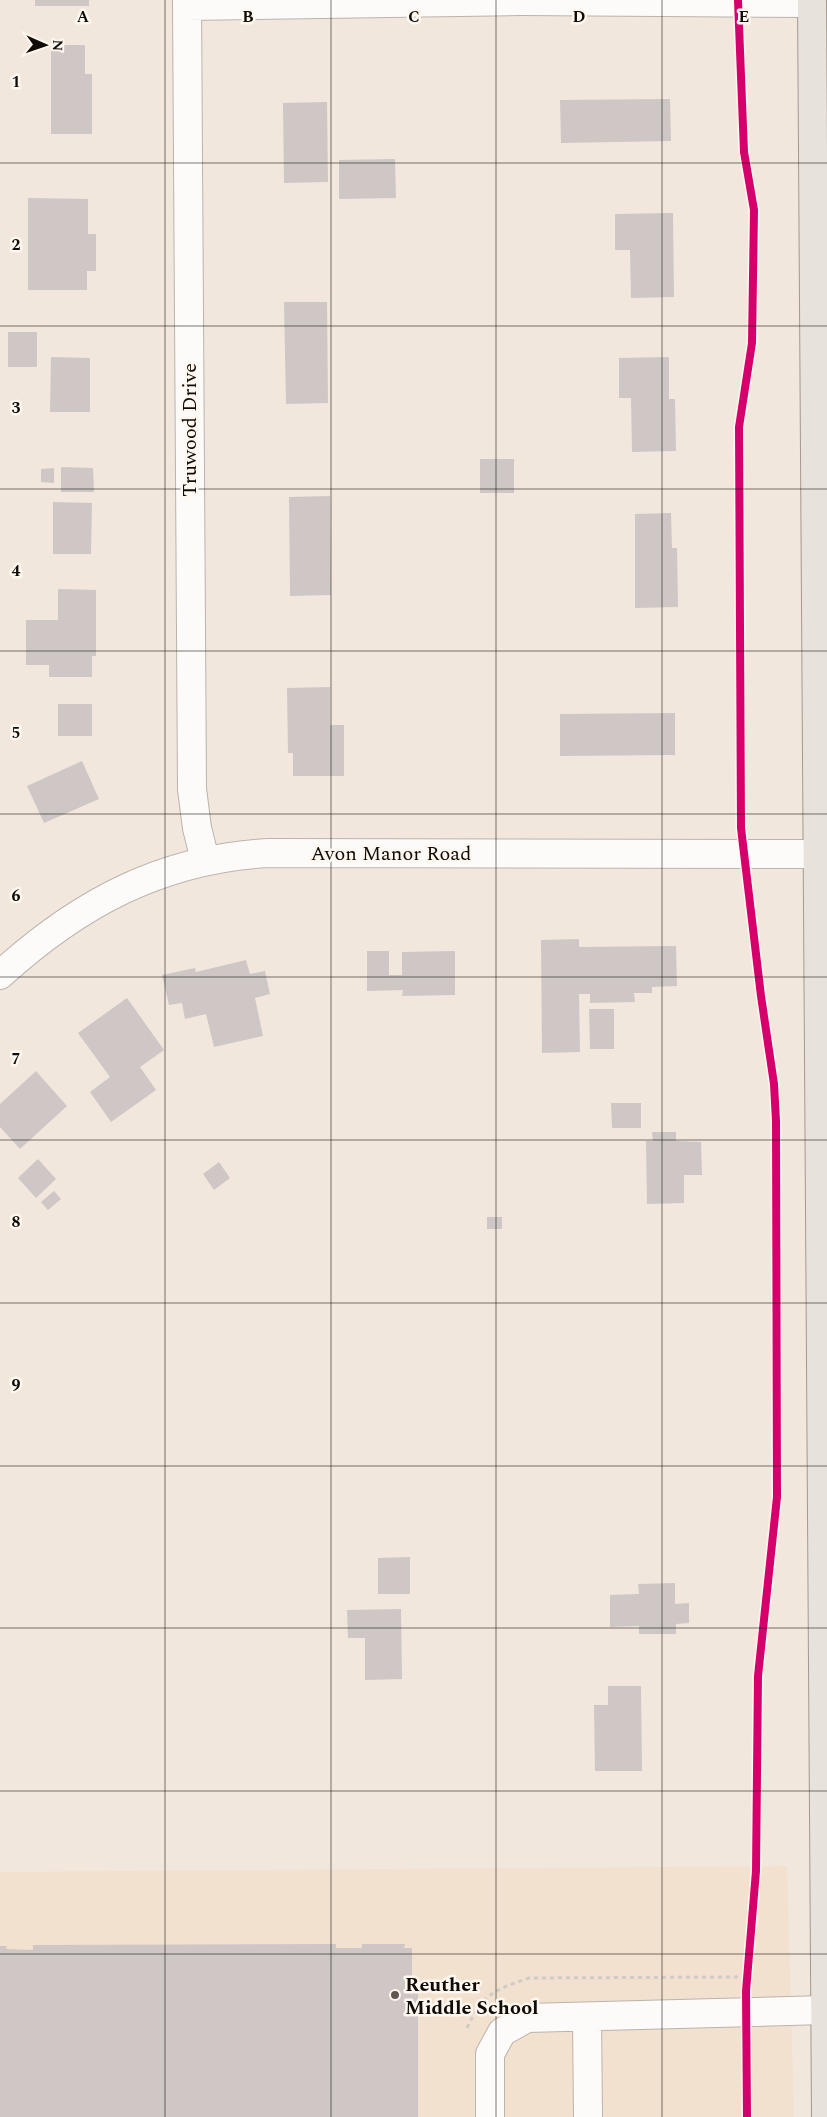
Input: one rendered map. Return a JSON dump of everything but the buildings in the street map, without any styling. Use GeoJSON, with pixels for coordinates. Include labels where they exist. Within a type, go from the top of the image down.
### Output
{"type":"FeatureCollection","features":[{"type":"Feature","properties":{"kind":"main road"},"geometry":{"type":"LineString","coordinates":[[812,2],[821,583],[816,854],[822,915],[826,2117]]}},
{"type":"Feature","properties":{"kind":"street"},"geometry":{"type":"LineString","coordinates":[[187,3],[812,2]]}},
{"type":"Feature","properties":{"kind":"street","name":"Truwood Drive"},"geometry":{"type":"LineString","coordinates":[[187,3],[192,789],[197,828],[205,860]]}},
{"type":"Feature","properties":{"kind":"street","name":"Avon Manor Road"},"geometry":{"type":"LineString","coordinates":[[0,975],[62,924],[93,904],[155,875],[205,860],[238,854],[816,854]]}},
{"type":"Feature","properties":{"kind":"street"},"geometry":{"type":"LineString","coordinates":[[490,2117],[490,2054],[502,2032],[527,2018],[587,2018],[825,2010]]}},
{"type":"Feature","properties":{"kind":"street"},"geometry":{"type":"LineString","coordinates":[[587,2018],[588,2117]]}},
{"type":"Feature","properties":{"kind":"path"},"geometry":{"type":"LineString","coordinates":[[746,2012],[748,1967]]}},
{"type":"Feature","properties":{"kind":"shaded area","name":"Reuther Middle School"},"geometry":{"type":"Polygon","coordinates":[[[787,1866],[794,2117],[0,2117],[0,1872],[787,1866]]]}},
{"type":"Feature","properties":{"kind":"cycle path"},"geometry":{"type":"LineString","coordinates":[[738,0],[744,152],[754,210],[752,343],[739,427],[741,828],[761,996],[774,1084],[776,1121],[777,1497],[758,1676],[756,1871],[746,1991],[747,2117]]}},
{"type":"Feature","properties":{"kind":"place","name":"Reuther Middle School"},"geometry":{"type":"Point","coordinates":[395,1995]}}]}
